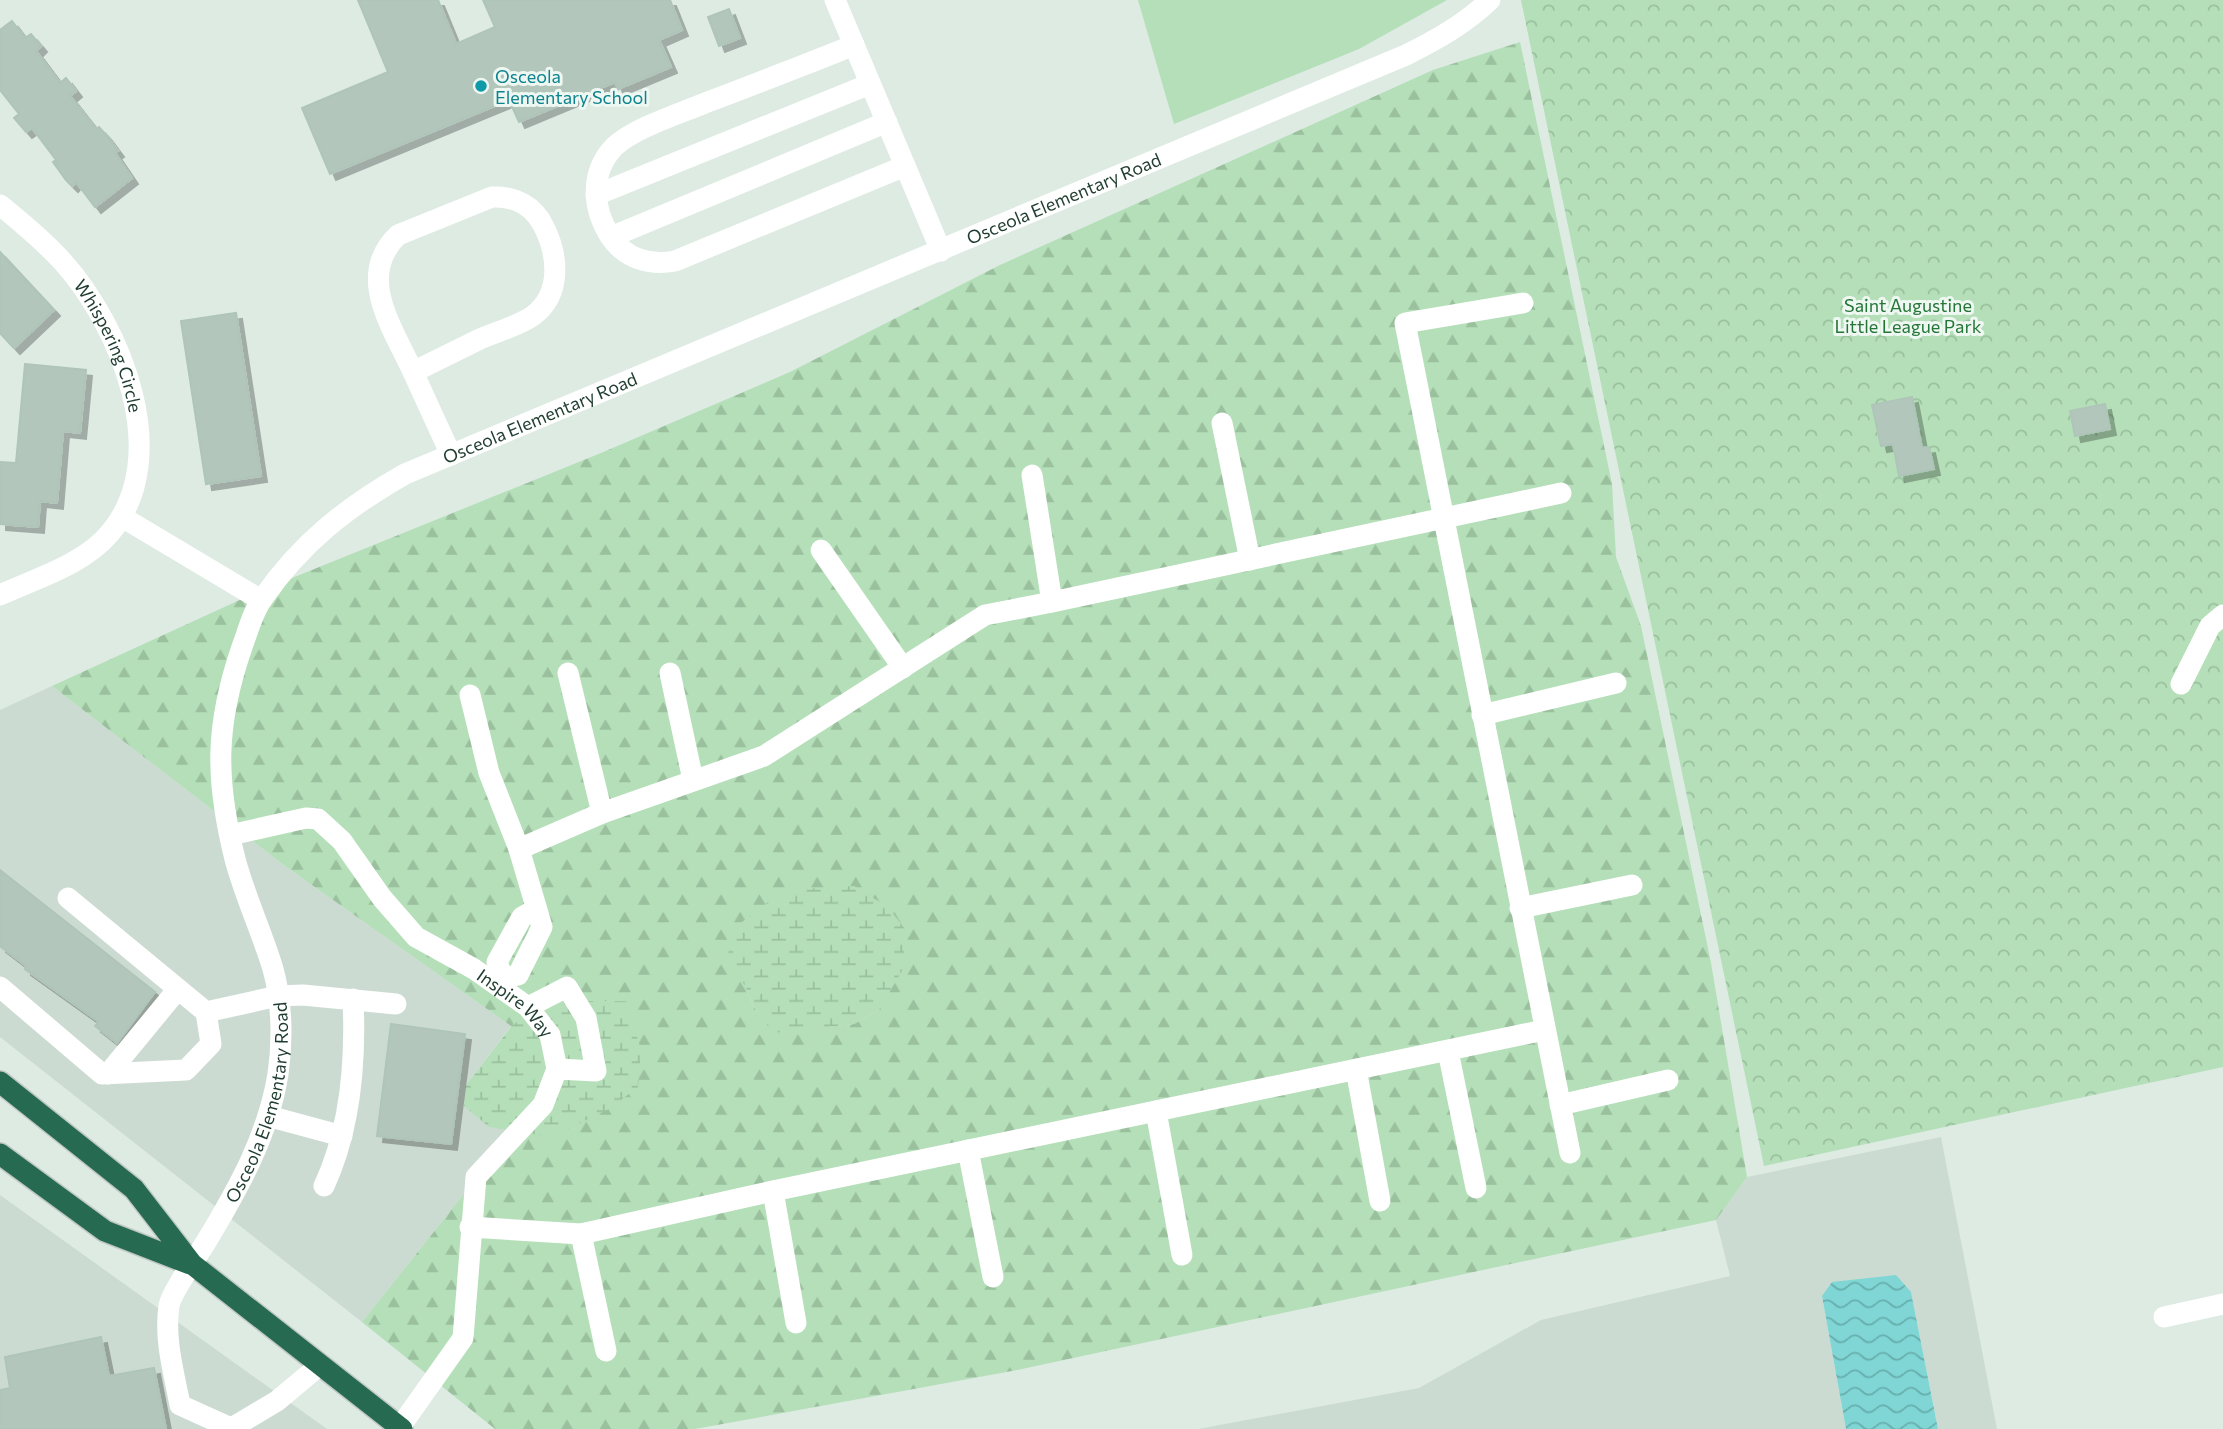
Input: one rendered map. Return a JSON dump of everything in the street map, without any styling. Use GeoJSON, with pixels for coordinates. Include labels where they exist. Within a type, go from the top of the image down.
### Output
{"type":"FeatureCollection","features":[{"type":"Feature","properties":{"kind":"highway"},"geometry":{"type":"LineString","coordinates":[[0,1082],[134,1189],[192,1264],[401,1428]]}},
{"type":"Feature","properties":{"kind":"highway"},"geometry":{"type":"LineString","coordinates":[[0,1154],[105,1231],[192,1264]]}},
{"type":"Feature","properties":{"kind":"street"},"geometry":{"type":"LineString","coordinates":[[835,0],[941,251]]}},
{"type":"Feature","properties":{"kind":"street","name":"Osceola Elementary Road"},"geometry":{"type":"LineString","coordinates":[[230,1429],[180,1405],[167,1335],[169,1303],[241,1183],[259,1144],[278,1072],[281,1042],[273,968],[252,914],[230,835],[220,785],[220,748],[233,675],[261,600],[288,565],[336,518],[364,497],[405,474],[1406,55],[1444,35],[1490,0]]}},
{"type":"Feature","properties":{"kind":"street"},"geometry":{"type":"LineString","coordinates":[[854,46],[656,123],[620,142],[599,171],[597,208],[616,244],[638,259],[656,263],[675,261],[905,166]]}},
{"type":"Feature","properties":{"kind":"street"},"geometry":{"type":"LineString","coordinates":[[596,195],[870,84]]}},
{"type":"Feature","properties":{"kind":"street"},"geometry":{"type":"LineString","coordinates":[[611,237],[887,122]]}},
{"type":"Feature","properties":{"kind":"street"},"geometry":{"type":"LineString","coordinates":[[413,372],[533,316],[545,302],[555,277],[555,258],[551,241],[540,219],[527,206],[511,198],[484,199],[398,234],[384,250],[377,276],[379,294],[413,372],[451,455]]}},
{"type":"Feature","properties":{"kind":"street","name":"Whispering Circle"},"geometry":{"type":"LineString","coordinates":[[0,205],[65,263],[90,296],[108,328],[133,397],[140,460],[136,486],[122,517],[92,551],[0,595]]}},
{"type":"Feature","properties":{"kind":"street"},"geometry":{"type":"LineString","coordinates":[[1523,303],[1405,323],[1570,1153]]}},
{"type":"Feature","properties":{"kind":"street"},"geometry":{"type":"LineString","coordinates":[[1222,423],[1250,560]]}},
{"type":"Feature","properties":{"kind":"street"},"geometry":{"type":"LineString","coordinates":[[1031,475],[1052,602]]}},
{"type":"Feature","properties":{"kind":"street"},"geometry":{"type":"LineString","coordinates":[[519,849],[602,813],[764,756],[985,615],[1561,493]]}},
{"type":"Feature","properties":{"kind":"street"},"geometry":{"type":"LineString","coordinates":[[122,517],[261,600]]}},
{"type":"Feature","properties":{"kind":"street"},"geometry":{"type":"LineString","coordinates":[[821,550],[903,668]]}},
{"type":"Feature","properties":{"kind":"street"},"geometry":{"type":"LineString","coordinates":[[2181,684],[2210,626],[2223,615]]}},
{"type":"Feature","properties":{"kind":"street"},"geometry":{"type":"LineString","coordinates":[[568,673],[602,813]]}},
{"type":"Feature","properties":{"kind":"street"},"geometry":{"type":"LineString","coordinates":[[670,673],[693,780]]}},
{"type":"Feature","properties":{"kind":"street"},"geometry":{"type":"LineString","coordinates":[[1482,715],[1616,683]]}},
{"type":"Feature","properties":{"kind":"street"},"geometry":{"type":"LineString","coordinates":[[470,695],[489,773],[519,849],[536,909],[522,917],[497,962],[500,982]]}},
{"type":"Feature","properties":{"kind":"street","name":"Inspire Way"},"geometry":{"type":"LineString","coordinates":[[230,835],[306,818],[318,819],[342,841],[382,898],[416,937],[500,982],[528,1007],[550,1035],[557,1069]]}},
{"type":"Feature","properties":{"kind":"street"},"geometry":{"type":"LineString","coordinates":[[1520,908],[1632,885]]}},
{"type":"Feature","properties":{"kind":"street"},"geometry":{"type":"LineString","coordinates":[[0,987],[102,1074],[186,1070],[211,1044],[206,1012],[68,898]]}},
{"type":"Feature","properties":{"kind":"street"},"geometry":{"type":"LineString","coordinates":[[401,1428],[463,1338],[476,1177],[543,1105],[557,1069],[596,1071],[586,1018],[567,987],[528,1007]]}},
{"type":"Feature","properties":{"kind":"street"},"geometry":{"type":"LineString","coordinates":[[108,1074],[178,989]]}},
{"type":"Feature","properties":{"kind":"street"},"geometry":{"type":"LineString","coordinates":[[206,1012],[278,996],[320,995],[396,1004]]}},
{"type":"Feature","properties":{"kind":"street"},"geometry":{"type":"LineString","coordinates":[[324,1186],[333,1168],[342,1136],[352,1073],[355,1039],[353,999]]}},
{"type":"Feature","properties":{"kind":"street"},"geometry":{"type":"LineString","coordinates":[[470,1227],[581,1234],[773,1191],[1544,1030]]}},
{"type":"Feature","properties":{"kind":"street"},"geometry":{"type":"LineString","coordinates":[[1448,1051],[1476,1188]]}},
{"type":"Feature","properties":{"kind":"street"},"geometry":{"type":"LineString","coordinates":[[1356,1069],[1380,1201]]}},
{"type":"Feature","properties":{"kind":"street"},"geometry":{"type":"LineString","coordinates":[[1560,1105],[1668,1080]]}},
{"type":"Feature","properties":{"kind":"street"},"geometry":{"type":"LineString","coordinates":[[1156,1111],[1182,1255]]}},
{"type":"Feature","properties":{"kind":"street"},"geometry":{"type":"LineString","coordinates":[[268,1116],[342,1136]]}},
{"type":"Feature","properties":{"kind":"street"},"geometry":{"type":"LineString","coordinates":[[968,1150],[993,1277]]}},
{"type":"Feature","properties":{"kind":"street"},"geometry":{"type":"LineString","coordinates":[[773,1191],[796,1322]]}},
{"type":"Feature","properties":{"kind":"street"},"geometry":{"type":"LineString","coordinates":[[581,1234],[607,1352]]}},
{"type":"Feature","properties":{"kind":"street"},"geometry":{"type":"LineString","coordinates":[[2164,1317],[2223,1304]]}},
{"type":"Feature","properties":{"kind":"street"},"geometry":{"type":"LineString","coordinates":[[230,1429],[277,1401],[320,1366]]}},
{"type":"Feature","properties":{"kind":"shaded area"},"geometry":{"type":"Polygon","coordinates":[[[52,686],[285,866],[511,1026],[466,1085],[515,1130],[362,1322],[0,1037],[0,710],[52,686]]]}},
{"type":"Feature","properties":{"kind":"shaded area"},"geometry":{"type":"Polygon","coordinates":[[[1941,1137],[1997,1429],[1938,1429],[1911,1292],[1822,1296],[1846,1429],[1198,1429],[1419,1388],[1541,1320],[1730,1276],[1716,1220],[1747,1177],[1941,1137]]]}},
{"type":"Feature","properties":{"kind":"shaded area"},"geometry":{"type":"Polygon","coordinates":[[[0,1195],[327,1429],[0,1429],[0,1195]]]}},
{"type":"Feature","properties":{"kind":"green space"},"geometry":{"type":"Polygon","coordinates":[[[1138,0],[1447,0],[1359,49],[1174,124],[1138,0]]]}},
{"type":"Feature","properties":{"kind":"green space","name":"Saint Augustine Little League Park"},"geometry":{"type":"Polygon","coordinates":[[[1521,0],[2223,0],[2223,1067],[1764,1166],[1521,0]]]}},
{"type":"Feature","properties":{"kind":"green space"},"geometry":{"type":"Polygon","coordinates":[[[1520,42],[1612,484],[1616,557],[1641,626],[1711,963],[1747,1177],[1716,1220],[1012,1371],[695,1429],[495,1429],[362,1322],[515,1130],[574,1001],[511,1026],[285,866],[52,686],[255,593],[601,453],[790,372],[1000,265],[1433,70],[1520,42]],[[746,988],[753,1006],[773,1032],[854,1024],[879,1010],[746,988]]]}},
{"type":"Feature","properties":{"kind":"green space"},"geometry":{"type":"Polygon","coordinates":[[[854,886],[888,907],[905,929],[903,969],[879,1010],[854,1024],[773,1033],[753,1006],[728,954],[733,929],[768,902],[802,889],[854,886]]]}},
{"type":"Feature","properties":{"kind":"green space"},"geometry":{"type":"Polygon","coordinates":[[[574,1001],[626,1001],[641,1050],[638,1087],[611,1108],[552,1137],[489,1127],[464,1106],[466,1085],[513,1024],[574,1001]]]}},
{"type":"Feature","properties":{"kind":"water"},"geometry":{"type":"Polygon","coordinates":[[[1896,1275],[1911,1292],[1938,1429],[1846,1429],[1822,1296],[1832,1282],[1896,1275]]]}},
{"type":"Feature","properties":{"kind":"building","name":"Osceola Elementary School"},"geometry":{"type":"Polygon","coordinates":[[[358,0],[438,0],[456,44],[495,27],[483,0],[670,0],[682,30],[659,40],[671,67],[618,89],[615,82],[519,122],[509,100],[330,174],[302,108],[388,72],[358,0]]]}},
{"type":"Feature","properties":{"kind":"building"},"geometry":{"type":"Polygon","coordinates":[[[729,9],[740,38],[719,46],[708,17],[729,9]]]}},
{"type":"Feature","properties":{"kind":"building"},"geometry":{"type":"Polygon","coordinates":[[[12,21],[25,38],[31,34],[41,46],[36,51],[60,83],[66,78],[76,91],[70,96],[96,129],[99,127],[106,135],[132,178],[95,207],[76,182],[72,186],[66,180],[53,162],[56,160],[32,128],[26,132],[14,118],[19,114],[0,90],[0,30],[12,21]]]}},
{"type":"Feature","properties":{"kind":"building"},"geometry":{"type":"Polygon","coordinates":[[[0,252],[54,310],[14,348],[0,333],[0,252]]]}},
{"type":"Feature","properties":{"kind":"building"},"geometry":{"type":"Polygon","coordinates":[[[236,313],[261,476],[206,484],[181,321],[236,313]]]}},
{"type":"Feature","properties":{"kind":"building"},"geometry":{"type":"Polygon","coordinates":[[[25,364],[86,370],[80,433],[63,431],[57,503],[40,501],[38,527],[0,524],[0,462],[16,463],[25,364]]]}},
{"type":"Feature","properties":{"kind":"building"},"geometry":{"type":"Polygon","coordinates":[[[1912,397],[1922,448],[1929,447],[1934,469],[1899,476],[1893,444],[1881,446],[1872,405],[1912,397]]]}},
{"type":"Feature","properties":{"kind":"building"},"geometry":{"type":"Polygon","coordinates":[[[2105,404],[2110,429],[2075,436],[2070,411],[2105,404]]]}},
{"type":"Feature","properties":{"kind":"building"},"geometry":{"type":"Polygon","coordinates":[[[0,870],[155,992],[117,1043],[95,1026],[99,1022],[25,969],[26,966],[0,946],[0,870]]]}},
{"type":"Feature","properties":{"kind":"building"},"geometry":{"type":"Polygon","coordinates":[[[391,1024],[465,1034],[451,1144],[377,1136],[391,1024]]]}},
{"type":"Feature","properties":{"kind":"building"},"geometry":{"type":"Polygon","coordinates":[[[101,1337],[109,1376],[154,1368],[166,1429],[0,1429],[0,1390],[10,1388],[5,1357],[101,1337]]]}},
{"type":"Feature","properties":{"kind":"place","name":"Osceola Elementary School"},"geometry":{"type":"Point","coordinates":[481,86]}}]}
